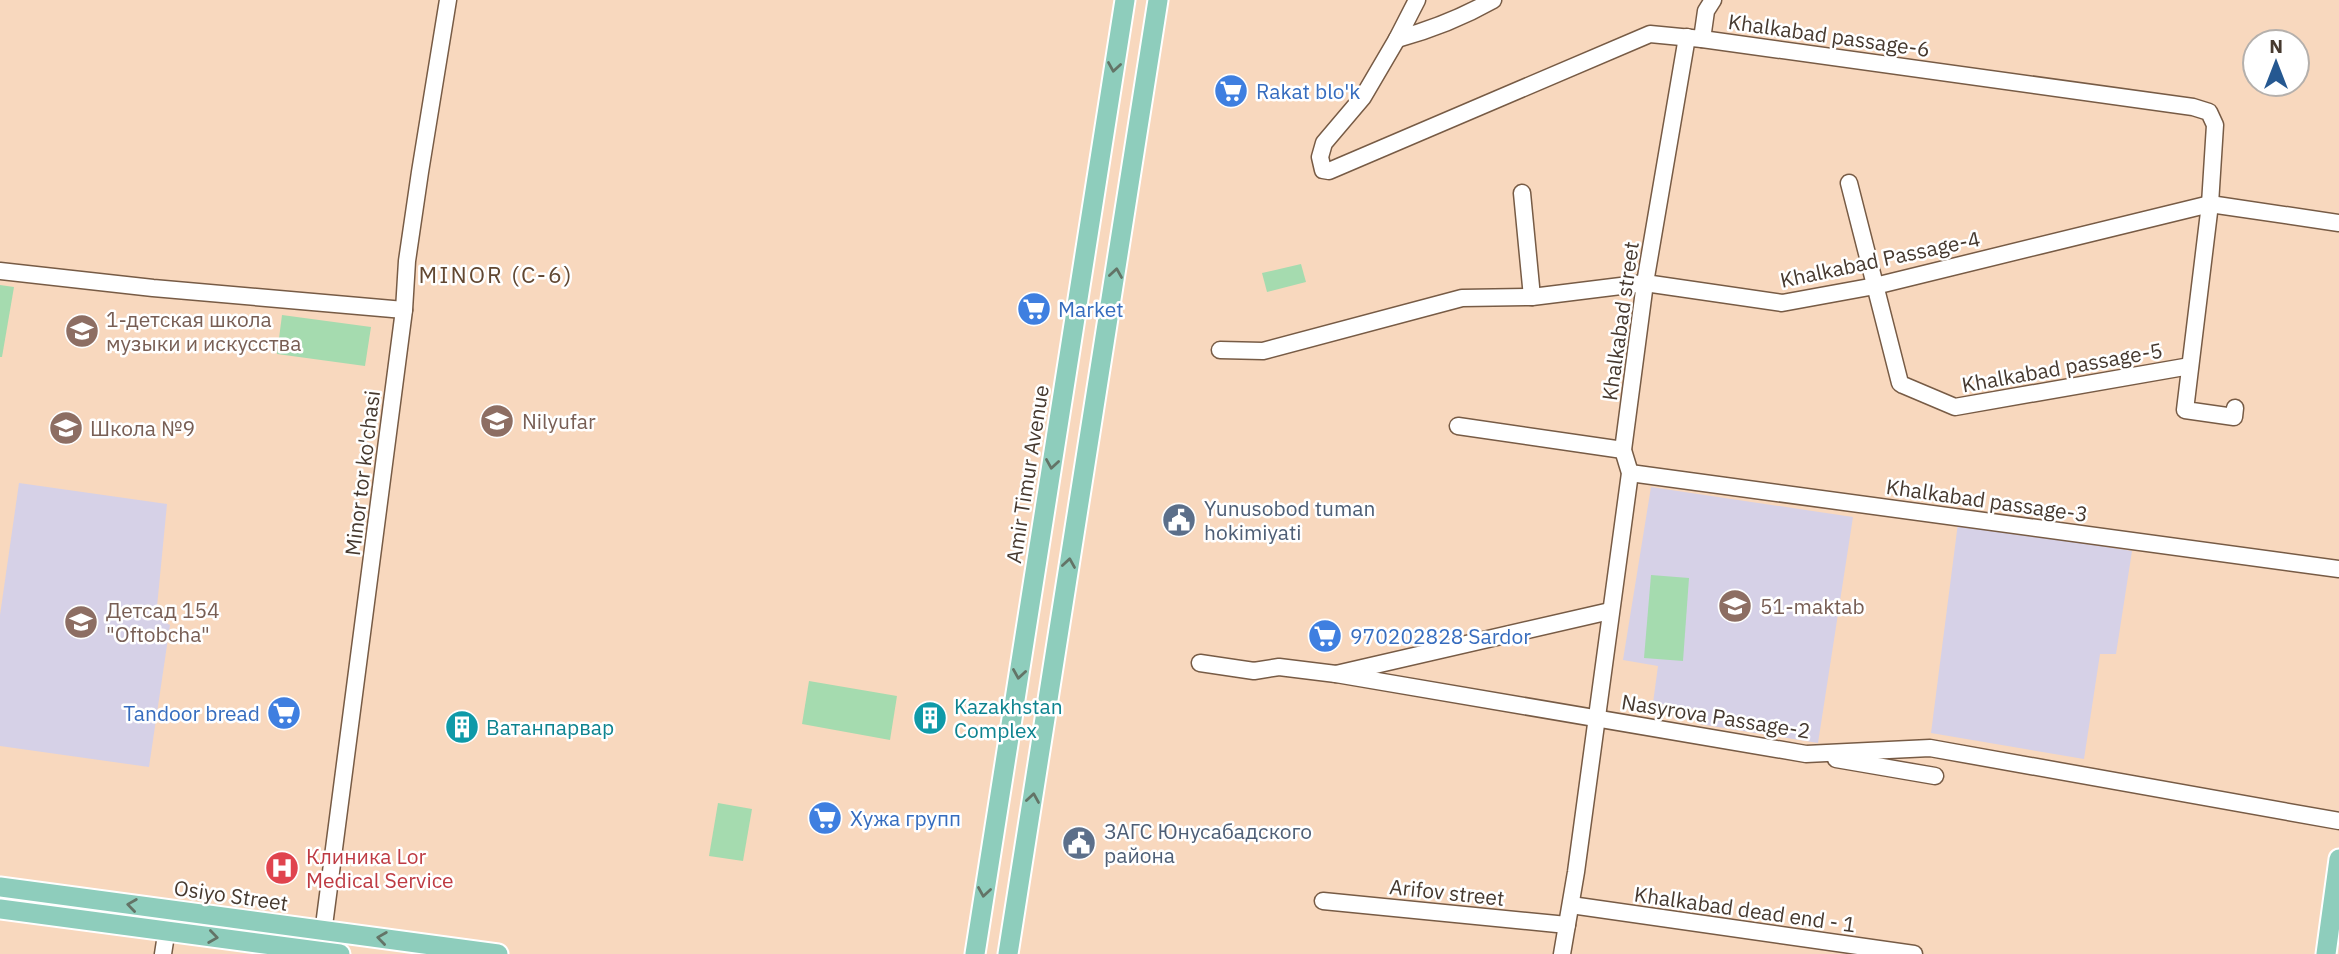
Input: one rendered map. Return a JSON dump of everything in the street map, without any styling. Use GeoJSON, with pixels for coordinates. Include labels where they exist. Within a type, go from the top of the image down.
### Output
{"type":"FeatureCollection","features":[{"type":"Feature","properties":{"kind":"main road","name":"Amir Timur Avenue"},"geometry":{"type":"LineString","coordinates":[[975,954],[1125,0]]}},
{"type":"Feature","properties":{"kind":"main road"},"geometry":{"type":"LineString","coordinates":[[1008,954],[1158,0]]}},
{"type":"Feature","properties":{"kind":"main road"},"geometry":{"type":"LineString","coordinates":[[1100,162],[1133,166]]}},
{"type":"Feature","properties":{"kind":"main road"},"geometry":{"type":"LineString","coordinates":[[1010,730],[1024,738],[1044,731]]}},
{"type":"Feature","properties":{"kind":"main road"},"geometry":{"type":"LineString","coordinates":[[2326,954],[2339,859]]}},
{"type":"Feature","properties":{"kind":"main road","name":"Osiyo Street"},"geometry":{"type":"LineString","coordinates":[[0,887],[498,954]]}},
{"type":"Feature","properties":{"kind":"main road","name":"Osiyo Street"},"geometry":{"type":"LineString","coordinates":[[0,909],[330,953]]}},
{"type":"Feature","properties":{"kind":"street","name":"Minor tor ko'chasi"},"geometry":{"type":"LineString","coordinates":[[330,953],[324,930],[404,310],[414,210],[448,0]]}},
{"type":"Feature","properties":{"kind":"street"},"geometry":{"type":"LineString","coordinates":[[1397,40],[1417,0]]}},
{"type":"Feature","properties":{"kind":"street"},"geometry":{"type":"LineString","coordinates":[[1397,40],[1472,12],[1493,0]]}},
{"type":"Feature","properties":{"kind":"street","name":"Khalkabad street"},"geometry":{"type":"LineString","coordinates":[[1562,954],[1598,717],[1630,473],[1623,450],[1645,283],[1694,38],[1713,0]]}},
{"type":"Feature","properties":{"kind":"street","name":"Khalkabad passage-6"},"geometry":{"type":"LineString","coordinates":[[1397,40],[1363,97],[1324,143],[1320,157],[1323,170],[1329,171],[1650,34],[2201,108],[2208,112],[2215,125]]}},
{"type":"Feature","properties":{"kind":"street","name":"Khalkabad passage-5"},"geometry":{"type":"LineString","coordinates":[[2215,125],[2210,204],[2186,411],[2234,417],[2235,408]]}},
{"type":"Feature","properties":{"kind":"street","name":"Khalkabad passage-5"},"geometry":{"type":"LineString","coordinates":[[1849,183],[1900,383],[1948,405],[1968,405],[2190,366]]}},
{"type":"Feature","properties":{"kind":"street"},"geometry":{"type":"LineString","coordinates":[[1522,193],[1532,296]]}},
{"type":"Feature","properties":{"kind":"street","name":"Khalkabad Passage-4"},"geometry":{"type":"LineString","coordinates":[[1220,350],[1263,351],[1462,298],[1532,296],[1645,283],[1782,303],[1875,286],[2210,204],[2339,223]]}},
{"type":"Feature","properties":{"kind":"street"},"geometry":{"type":"LineString","coordinates":[[0,271],[153,288],[404,310]]}},
{"type":"Feature","properties":{"kind":"street"},"geometry":{"type":"LineString","coordinates":[[1458,426],[1623,450]]}},
{"type":"Feature","properties":{"kind":"street","name":"Khalkabad passage-3"},"geometry":{"type":"LineString","coordinates":[[1630,473],[2339,569]]}},
{"type":"Feature","properties":{"kind":"street"},"geometry":{"type":"LineString","coordinates":[[1200,663],[1254,671],[1279,667],[1336,674],[1610,611]]}},
{"type":"Feature","properties":{"kind":"street","name":"Nasyrova Passage-2"},"geometry":{"type":"LineString","coordinates":[[1336,674],[1806,754],[1930,748],[2339,821]]}},
{"type":"Feature","properties":{"kind":"street"},"geometry":{"type":"LineString","coordinates":[[1806,754],[1935,776]]}},
{"type":"Feature","properties":{"kind":"street","name":"Arifov street"},"geometry":{"type":"LineString","coordinates":[[1323,901],[1567,925]]}},
{"type":"Feature","properties":{"kind":"street","name":"Khalkabad dead end - 1"},"geometry":{"type":"LineString","coordinates":[[1571,905],[1914,954]]}},
{"type":"Feature","properties":{"kind":"street"},"geometry":{"type":"LineString","coordinates":[[163,954],[169,910]]}},
{"type":"Feature","properties":{"kind":"shaded area","name":"Детсад 154 \"Oftobcha\""},"geometry":{"type":"Polygon","coordinates":[[[19,483],[167,504],[156,617],[170,625],[149,767],[0,746],[0,615],[19,483]]]}},
{"type":"Feature","properties":{"kind":"shaded area","name":"51-maktab"},"geometry":{"type":"Polygon","coordinates":[[[1651,487],[1853,517],[1818,743],[1699,724],[1701,710],[1653,703],[1658,666],[1623,660],[1651,487]]]}},
{"type":"Feature","properties":{"kind":"shaded area"},"geometry":{"type":"Polygon","coordinates":[[[1958,523],[2132,551],[2116,654],[2100,654],[2084,759],[1931,733],[1958,523]]]}},
{"type":"Feature","properties":{"kind":"green space"},"geometry":{"type":"Polygon","coordinates":[[[1301,264],[1306,282],[1267,292],[1262,273],[1301,264]]]}},
{"type":"Feature","properties":{"kind":"green space"},"geometry":{"type":"Polygon","coordinates":[[[0,285],[14,287],[2,357],[0,357],[0,285]]]}},
{"type":"Feature","properties":{"kind":"green space"},"geometry":{"type":"Polygon","coordinates":[[[282,315],[371,327],[365,366],[277,354],[282,315]]]}},
{"type":"Feature","properties":{"kind":"green space"},"geometry":{"type":"Polygon","coordinates":[[[1651,575],[1689,578],[1683,661],[1644,658],[1651,575]]]}},
{"type":"Feature","properties":{"kind":"green space"},"geometry":{"type":"Polygon","coordinates":[[[809,681],[897,696],[890,740],[802,724],[809,681]]]}},
{"type":"Feature","properties":{"kind":"green space"},"geometry":{"type":"Polygon","coordinates":[[[718,803],[752,809],[743,861],[709,856],[718,803]]]}},
{"type":"Feature","properties":{"kind":"place","name":"Rakat blo'k"},"geometry":{"type":"Point","coordinates":[1231,91]}},
{"type":"Feature","properties":{"kind":"place","name":"Market"},"geometry":{"type":"Point","coordinates":[1034,309]}},
{"type":"Feature","properties":{"kind":"place","name":"1-детская школа музыки и искусства"},"geometry":{"type":"Point","coordinates":[82,331]}},
{"type":"Feature","properties":{"kind":"place","name":"Nilyufar"},"geometry":{"type":"Point","coordinates":[497,421]}},
{"type":"Feature","properties":{"kind":"place","name":"Школа №9"},"geometry":{"type":"Point","coordinates":[66,428]}},
{"type":"Feature","properties":{"kind":"place","name":"Yunusobod tuman hokimiyati"},"geometry":{"type":"Point","coordinates":[1179,520]}},
{"type":"Feature","properties":{"kind":"place","name":"51-maktab"},"geometry":{"type":"Point","coordinates":[1735,606]}},
{"type":"Feature","properties":{"kind":"place","name":"Детсад 154 \"Oftobcha\""},"geometry":{"type":"Point","coordinates":[81,622]}},
{"type":"Feature","properties":{"kind":"place","name":"970202828 Sardor"},"geometry":{"type":"Point","coordinates":[1325,636]}},
{"type":"Feature","properties":{"kind":"place","name":"Tandoor bread"},"geometry":{"type":"Point","coordinates":[284,713]}},
{"type":"Feature","properties":{"kind":"place","name":"Kazakhstan Complex"},"geometry":{"type":"Point","coordinates":[930,718]}},
{"type":"Feature","properties":{"kind":"place","name":"Ватанпарвар"},"geometry":{"type":"Point","coordinates":[462,727]}},
{"type":"Feature","properties":{"kind":"place","name":"Хужа групп"},"geometry":{"type":"Point","coordinates":[825,818]}},
{"type":"Feature","properties":{"kind":"place","name":"ЗАГС Юнусабадского района"},"geometry":{"type":"Point","coordinates":[1079,843]}},
{"type":"Feature","properties":{"kind":"place","name":"Клиника Lor Medical Service"},"geometry":{"type":"Point","coordinates":[282,868]}},
{"type":"Feature","properties":{"kind":"district","name":"MINOR (C-6)"},"geometry":{"type":"Point","coordinates":[496,274]}}]}
